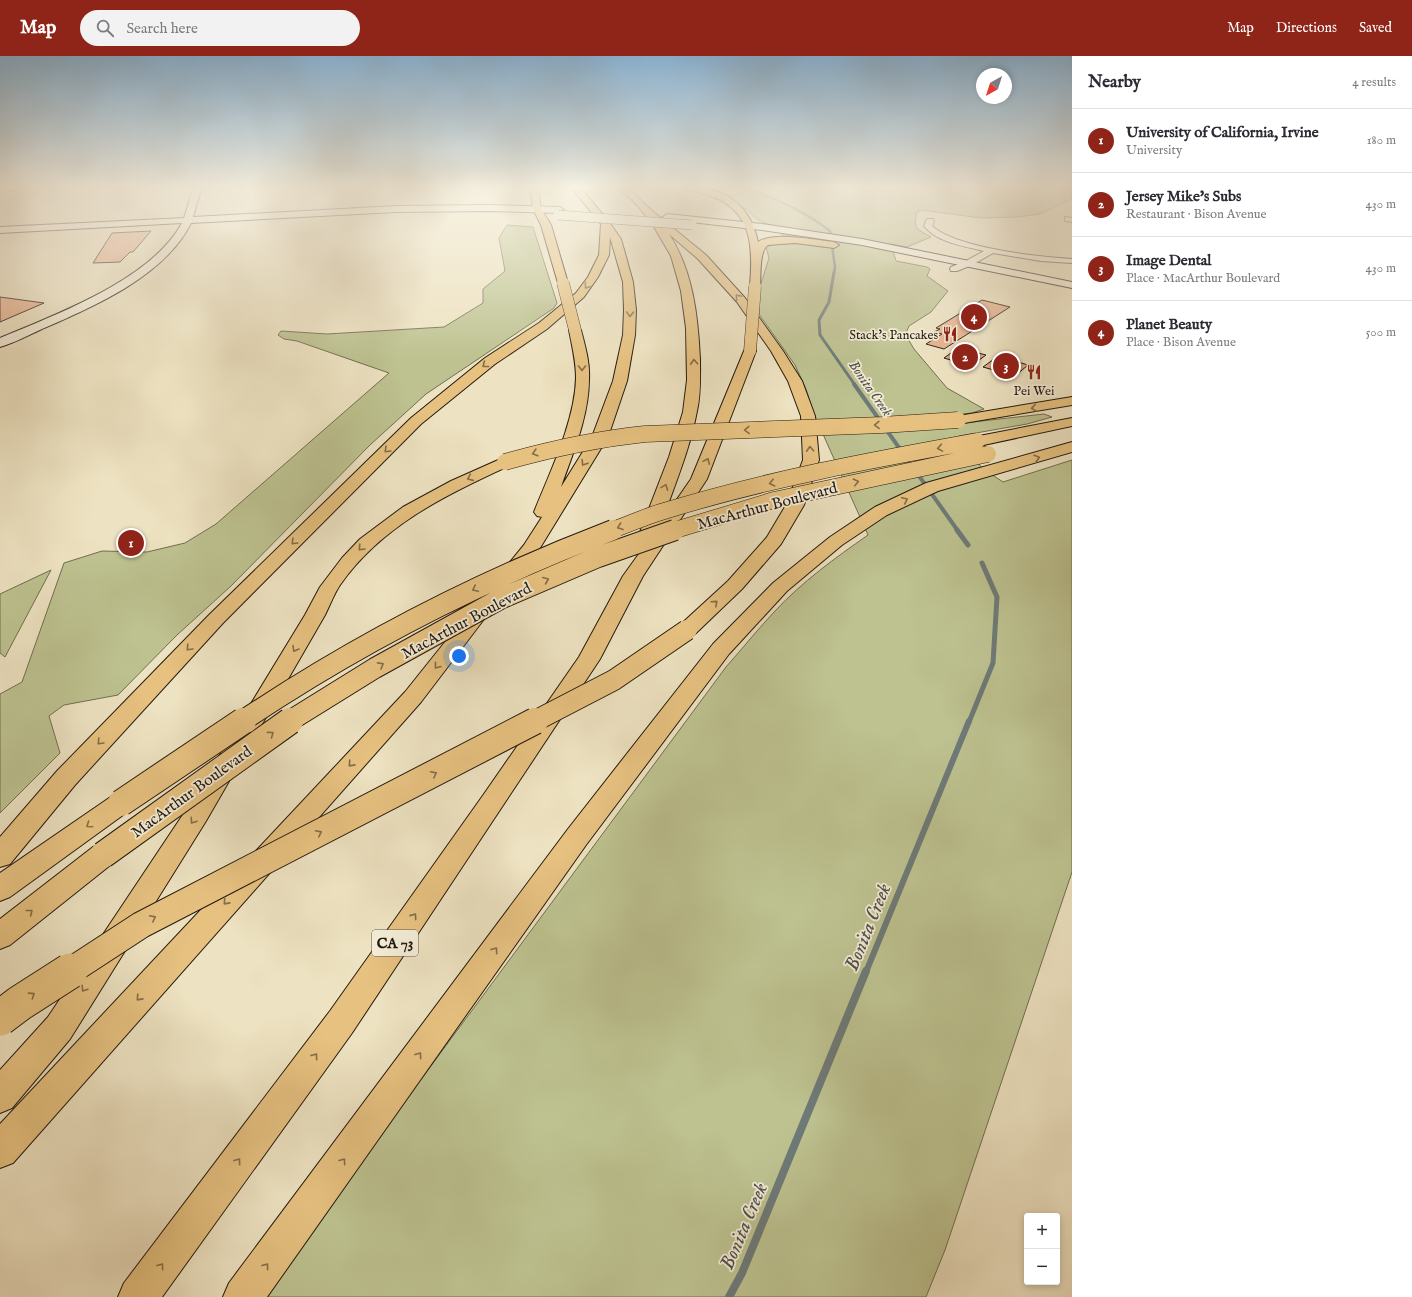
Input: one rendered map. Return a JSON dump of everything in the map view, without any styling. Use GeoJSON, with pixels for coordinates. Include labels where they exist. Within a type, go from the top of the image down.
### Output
{"type":"FeatureCollection","features":[{"type":"Feature","properties":{"kind":"main road"},"geometry":{"type":"LineString","coordinates":[[0,334],[62,307],[116,278],[149,255],[159,244]]}},
{"type":"Feature","properties":{"kind":"main road"},"geometry":{"type":"LineString","coordinates":[[0,343],[70,312],[134,277],[167,252],[170,244]]}},
{"type":"Feature","properties":{"kind":"main road"},"geometry":{"type":"LineString","coordinates":[[531,548],[571,432],[581,394],[583,364],[552,244]]}},
{"type":"Feature","properties":{"kind":"main road"},"geometry":{"type":"LineString","coordinates":[[0,856],[66,778],[216,619],[416,421],[490,360],[543,326],[580,295],[593,277],[604,255],[605,244]]}},
{"type":"Feature","properties":{"kind":"main road"},"geometry":{"type":"LineString","coordinates":[[0,1150],[413,697],[531,548],[600,437],[620,381],[629,335],[630,310],[628,282],[617,244]]}},
{"type":"Feature","properties":{"kind":"main road"},"geometry":{"type":"LineString","coordinates":[[633,576],[679,453],[690,411],[695,378],[690,311],[682,270],[669,244]]}},
{"type":"Feature","properties":{"kind":"main road"},"geometry":{"type":"LineString","coordinates":[[0,1018],[20,1003],[141,924],[614,680],[687,630],[735,585],[775,540],[795,505],[811,460],[808,416],[795,381],[777,351],[741,300],[702,258],[686,244]]}},
{"type":"Feature","properties":{"kind":"main road"},"geometry":{"type":"LineString","coordinates":[[753,244],[757,263]]}},
{"type":"Feature","properties":{"kind":"main road"},"geometry":{"type":"LineString","coordinates":[[633,576],[699,479],[718,436],[750,351],[757,263],[760,246],[763,244]]}},
{"type":"Feature","properties":{"kind":"main road"},"geometry":{"type":"LineString","coordinates":[[826,244],[871,248],[906,254],[954,269],[1072,294]]}},
{"type":"Feature","properties":{"kind":"main road"},"geometry":{"type":"LineString","coordinates":[[861,244],[948,263],[969,263],[1072,286]]}},
{"type":"Feature","properties":{"kind":"main road"},"geometry":{"type":"LineString","coordinates":[[954,269],[968,267],[1032,281],[1072,286]]}},
{"type":"Feature","properties":{"kind":"main road"},"geometry":{"type":"LineString","coordinates":[[0,1096],[59,1028],[197,814],[315,616],[331,583],[363,545],[407,513],[452,486],[505,462],[555,448],[606,438],[645,434],[882,425],[958,420],[1072,401]]}},
{"type":"Feature","properties":{"kind":"main road","name":"MacArthur Boulevard"},"geometry":{"type":"LineString","coordinates":[[0,936],[103,855],[287,723],[375,668],[500,599],[598,557],[681,528],[774,500],[996,449],[1072,422]]}},
{"type":"Feature","properties":{"kind":"main road","name":"MacArthur Boulevard"},"geometry":{"type":"LineString","coordinates":[[0,889],[60,845],[271,702],[358,649],[446,602],[560,550],[660,512],[761,485],[861,462],[996,449],[1072,438]]}},
{"type":"Feature","properties":{"kind":"main road"},"geometry":{"type":"LineString","coordinates":[[243,1297],[286,1240],[577,837],[721,649],[780,587],[836,541],[881,511],[932,487],[1072,448]]}},
{"type":"Feature","properties":{"kind":"main road","name":"CA 73"},"geometry":{"type":"LineString","coordinates":[[138,1297],[341,1022],[484,814],[589,659],[633,576]]}},
{"type":"Feature","properties":{"kind":"street"},"geometry":{"type":"LineString","coordinates":[[966,244],[1032,258],[1072,262]]}},
{"type":"Feature","properties":{"kind":"street"},"geometry":{"type":"LineString","coordinates":[[954,269],[969,263],[992,250]]}},
{"type":"Feature","properties":{"kind":"green space"},"geometry":{"type":"Polygon","coordinates":[[[500,244],[538,244],[557,303],[554,308],[426,394],[370,445],[231,586],[177,635],[118,695],[64,705],[49,716],[60,753],[0,813],[0,694],[22,682],[64,563],[102,551],[147,552],[185,543],[216,524],[389,373],[297,341],[284,339],[278,335],[281,331],[327,334],[444,327],[483,303],[483,289],[505,271],[500,244]]]}},
{"type":"Feature","properties":{"kind":"green space"},"geometry":{"type":"Polygon","coordinates":[[[776,244],[914,244],[907,247],[891,244],[896,261],[927,267],[930,269],[927,276],[948,291],[931,312],[909,326],[906,333],[908,339],[914,349],[947,388],[984,409],[972,413],[936,417],[946,425],[1044,414],[1052,417],[1027,424],[959,436],[982,468],[1003,482],[1072,460],[1072,872],[945,1250],[926,1297],[260,1297],[726,667],[785,600],[808,580],[868,535],[814,414],[806,389],[795,365],[759,314],[760,287],[769,258],[766,247],[776,244]]]}},
{"type":"Feature","properties":{"kind":"green space"},"geometry":{"type":"Polygon","coordinates":[[[51,570],[5,657],[0,653],[0,594],[51,570]]]}},
{"type":"Feature","properties":{"kind":"building"},"geometry":{"type":"Polygon","coordinates":[[[105,244],[140,244],[133,252],[130,252],[120,262],[93,263],[105,244]]]}},
{"type":"Feature","properties":{"kind":"building"},"geometry":{"type":"Polygon","coordinates":[[[0,297],[44,303],[0,322],[0,297]]]}},
{"type":"Feature","properties":{"kind":"building"},"geometry":{"type":"Polygon","coordinates":[[[982,300],[1010,307],[944,349],[926,344],[942,334],[934,332],[940,329],[936,328],[982,300]]]}},
{"type":"Feature","properties":{"kind":"building"},"geometry":{"type":"Polygon","coordinates":[[[958,348],[986,355],[971,366],[944,358],[958,348]]]}},
{"type":"Feature","properties":{"kind":"building"},"geometry":{"type":"Polygon","coordinates":[[[997,357],[1028,365],[1015,376],[983,367],[997,357]]]}},
{"type":"Feature","properties":{"kind":"waterway","name":"Bonita Creek"},"geometry":{"type":"LineString","coordinates":[[832,244],[835,267],[834,273]]}},
{"type":"Feature","properties":{"kind":"waterway","name":"Bonita Creek"},"geometry":{"type":"LineString","coordinates":[[834,272],[829,302],[819,320],[820,335],[855,385]]}},
{"type":"Feature","properties":{"kind":"waterway","name":"Bonita Creek"},"geometry":{"type":"LineString","coordinates":[[854,384],[958,531]]}},
{"type":"Feature","properties":{"kind":"waterway","name":"Bonita Creek"},"geometry":{"type":"LineString","coordinates":[[957,530],[968,545]]}},
{"type":"Feature","properties":{"kind":"waterway","name":"Bonita Creek"},"geometry":{"type":"LineString","coordinates":[[969,722],[993,663],[997,597],[982,563]]}},
{"type":"Feature","properties":{"kind":"waterway","name":"Bonita Creek"},"geometry":{"type":"LineString","coordinates":[[866,972],[969,721]]}},
{"type":"Feature","properties":{"kind":"waterway","name":"Bonita Creek"},"geometry":{"type":"LineString","coordinates":[[729,1297],[742,1273],[866,971]]}},
{"type":"Feature","properties":{"kind":"place","name":"Planet Beauty"},"geometry":{"type":"Point","coordinates":[974,317]}},
{"type":"Feature","properties":{"kind":"place","name":"Stack's Pancakes"},"geometry":{"type":"Point","coordinates":[950,334]}},
{"type":"Feature","properties":{"kind":"place","name":"Jersey Mike's Subs"},"geometry":{"type":"Point","coordinates":[965,357]}},
{"type":"Feature","properties":{"kind":"place","name":"Image Dental"},"geometry":{"type":"Point","coordinates":[1006,366]}},
{"type":"Feature","properties":{"kind":"place","name":"Pei Wei"},"geometry":{"type":"Point","coordinates":[1034,372]}},
{"type":"Feature","properties":{"kind":"place","name":"University of California, Irvine"},"geometry":{"type":"Point","coordinates":[131,543]}}]}
